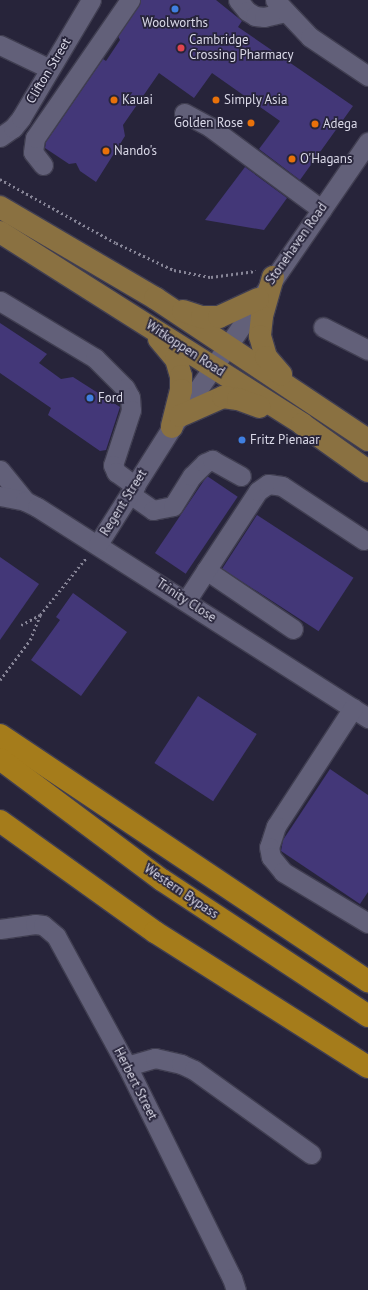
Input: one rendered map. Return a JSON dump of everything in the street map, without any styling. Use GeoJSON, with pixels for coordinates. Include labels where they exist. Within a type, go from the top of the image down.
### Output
{"type":"FeatureCollection","features":[{"type":"Feature","properties":{"kind":"highway"},"geometry":{"type":"LineString","coordinates":[[0,735],[368,981]]}},
{"type":"Feature","properties":{"kind":"highway","name":"Western Bypass"},"geometry":{"type":"LineString","coordinates":[[0,759],[162,880],[368,1016]]}},
{"type":"Feature","properties":{"kind":"highway"},"geometry":{"type":"LineString","coordinates":[[0,821],[155,932],[368,1067]]}},
{"type":"Feature","properties":{"kind":"main road","name":"Witkoppen Road"},"geometry":{"type":"LineString","coordinates":[[0,207],[154,298],[229,346],[368,440]]}},
{"type":"Feature","properties":{"kind":"main road","name":"Witkoppen Road"},"geometry":{"type":"LineString","coordinates":[[0,232],[120,306],[302,424],[368,470]]}},
{"type":"Feature","properties":{"kind":"main road"},"geometry":{"type":"LineString","coordinates":[[276,273],[262,316],[262,347],[272,366],[305,397]]}},
{"type":"Feature","properties":{"kind":"main road"},"geometry":{"type":"LineString","coordinates":[[154,298],[190,314],[208,317],[224,315],[258,299]]}},
{"type":"Feature","properties":{"kind":"main road"},"geometry":{"type":"LineString","coordinates":[[120,306],[163,343],[178,365],[182,386],[176,422]]}},
{"type":"Feature","properties":{"kind":"main road"},"geometry":{"type":"LineString","coordinates":[[176,422],[214,399],[233,398],[302,424]]}},
{"type":"Feature","properties":{"kind":"street","name":"Clifton Street"},"geometry":{"type":"LineString","coordinates":[[0,136],[17,123],[91,0]]}},
{"type":"Feature","properties":{"kind":"street"},"geometry":{"type":"LineString","coordinates":[[43,165],[33,152],[36,138],[130,0]]}},
{"type":"Feature","properties":{"kind":"street"},"geometry":{"type":"LineString","coordinates":[[238,0],[247,11],[255,16],[264,18],[280,6],[310,37],[368,76]]}},
{"type":"Feature","properties":{"kind":"street"},"geometry":{"type":"LineString","coordinates":[[0,45],[50,69]]}},
{"type":"Feature","properties":{"kind":"street"},"geometry":{"type":"LineString","coordinates":[[184,112],[210,127],[322,210]]}},
{"type":"Feature","properties":{"kind":"street","name":"Stonehaven Road"},"geometry":{"type":"LineString","coordinates":[[214,368],[258,299],[322,210],[368,142]]}},
{"type":"Feature","properties":{"kind":"street"},"geometry":{"type":"LineString","coordinates":[[0,245],[37,266],[73,278]]}},
{"type":"Feature","properties":{"kind":"street"},"geometry":{"type":"LineString","coordinates":[[0,301],[95,358],[125,388],[130,397],[131,410],[113,465],[116,472],[153,510],[173,506],[192,476],[204,463],[212,460],[240,476]]}},
{"type":"Feature","properties":{"kind":"street"},"geometry":{"type":"LineString","coordinates":[[323,327],[368,350]]}},
{"type":"Feature","properties":{"kind":"street","name":"Regent Street"},"geometry":{"type":"LineString","coordinates":[[98,544],[176,422],[214,368]]}},
{"type":"Feature","properties":{"kind":"street"},"geometry":{"type":"LineString","coordinates":[[0,470],[25,501]]}},
{"type":"Feature","properties":{"kind":"street"},"geometry":{"type":"LineString","coordinates":[[186,601],[258,491],[268,484],[282,486],[364,540]]}},
{"type":"Feature","properties":{"kind":"street","name":"Trinity Close"},"geometry":{"type":"LineString","coordinates":[[0,496],[25,501],[98,544],[360,713]]}},
{"type":"Feature","properties":{"kind":"street"},"geometry":{"type":"LineString","coordinates":[[206,570],[293,629]]}},
{"type":"Feature","properties":{"kind":"street"},"geometry":{"type":"LineString","coordinates":[[360,713],[276,826],[269,847],[271,857],[283,872],[368,923]]}},
{"type":"Feature","properties":{"kind":"street","name":"Herbert Street"},"geometry":{"type":"LineString","coordinates":[[0,929],[35,924],[43,925],[56,936],[127,1066],[232,1278],[236,1290]]}},
{"type":"Feature","properties":{"kind":"street"},"geometry":{"type":"LineString","coordinates":[[127,1066],[155,1058],[181,1064],[194,1070],[311,1154]]}},
{"type":"Feature","properties":{"kind":"path"},"geometry":{"type":"LineString","coordinates":[[0,179],[116,243],[174,270],[211,277],[276,273]]}},
{"type":"Feature","properties":{"kind":"path","name":"Regent Street"},"geometry":{"type":"LineString","coordinates":[[21,625],[40,615],[98,544]]}},
{"type":"Feature","properties":{"kind":"path"},"geometry":{"type":"LineString","coordinates":[[0,680],[30,640],[40,615]]}},
{"type":"Feature","properties":{"kind":"building"},"geometry":{"type":"Polygon","coordinates":[[[141,0],[216,0],[242,21],[238,27],[353,106],[300,180],[259,149],[280,121],[212,73],[194,98],[159,73],[123,125],[125,136],[96,182],[80,171],[76,163],[69,164],[45,148],[46,142],[103,59],[106,61],[120,40],[118,36],[141,0]]]}},
{"type":"Feature","properties":{"kind":"building"},"geometry":{"type":"Polygon","coordinates":[[[245,167],[287,198],[264,230],[205,220],[245,167]]]}},
{"type":"Feature","properties":{"kind":"building"},"geometry":{"type":"Polygon","coordinates":[[[0,323],[47,354],[39,363],[61,379],[73,377],[120,407],[106,450],[100,451],[48,415],[51,408],[0,373],[0,323]]]}},
{"type":"Feature","properties":{"kind":"building"},"geometry":{"type":"Polygon","coordinates":[[[207,476],[238,497],[186,574],[155,553],[207,476]]]}},
{"type":"Feature","properties":{"kind":"building"},"geometry":{"type":"Polygon","coordinates":[[[257,515],[353,578],[319,631],[222,569],[257,515]]]}},
{"type":"Feature","properties":{"kind":"building"},"geometry":{"type":"Polygon","coordinates":[[[0,557],[39,584],[0,640],[0,557]]]}},
{"type":"Feature","properties":{"kind":"building"},"geometry":{"type":"Polygon","coordinates":[[[73,593],[127,632],[81,696],[31,660],[60,620],[56,617],[73,593]]]}},
{"type":"Feature","properties":{"kind":"building"},"geometry":{"type":"Polygon","coordinates":[[[198,696],[257,734],[213,801],[154,763],[198,696]]]}},
{"type":"Feature","properties":{"kind":"building"},"geometry":{"type":"Polygon","coordinates":[[[330,769],[368,795],[368,892],[360,904],[281,851],[283,840],[330,769]]]}},
{"type":"Feature","properties":{"kind":"place","name":"Woolworths"},"geometry":{"type":"Point","coordinates":[175,9]}},
{"type":"Feature","properties":{"kind":"place","name":"Cambridge Crossing Pharmacy"},"geometry":{"type":"Point","coordinates":[181,48]}},
{"type":"Feature","properties":{"kind":"place","name":"Kauai"},"geometry":{"type":"Point","coordinates":[114,100]}},
{"type":"Feature","properties":{"kind":"place","name":"Simply Asia"},"geometry":{"type":"Point","coordinates":[216,100]}},
{"type":"Feature","properties":{"kind":"place","name":"Golden Rose"},"geometry":{"type":"Point","coordinates":[251,123]}},
{"type":"Feature","properties":{"kind":"place","name":"Adega"},"geometry":{"type":"Point","coordinates":[315,124]}},
{"type":"Feature","properties":{"kind":"place","name":"Nando's"},"geometry":{"type":"Point","coordinates":[106,151]}},
{"type":"Feature","properties":{"kind":"place","name":"O'Hagans"},"geometry":{"type":"Point","coordinates":[292,159]}},
{"type":"Feature","properties":{"kind":"place","name":"Ford"},"geometry":{"type":"Point","coordinates":[90,398]}},
{"type":"Feature","properties":{"kind":"place","name":"Fritz Pienaar"},"geometry":{"type":"Point","coordinates":[242,440]}}]}
